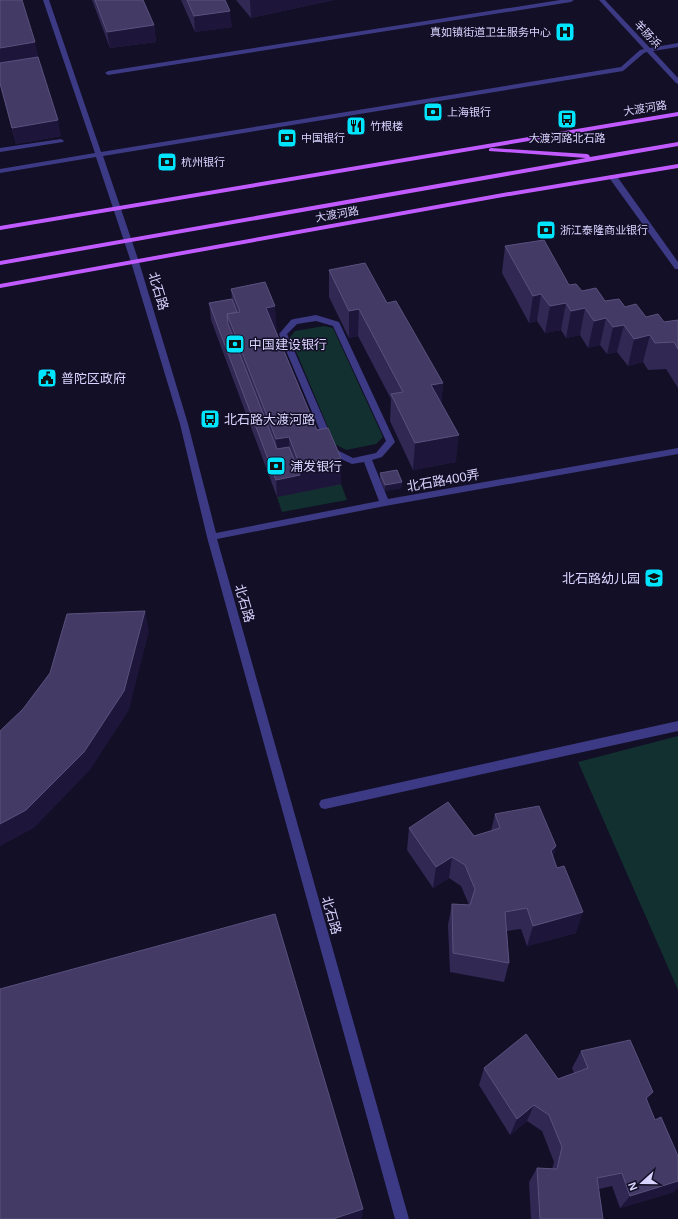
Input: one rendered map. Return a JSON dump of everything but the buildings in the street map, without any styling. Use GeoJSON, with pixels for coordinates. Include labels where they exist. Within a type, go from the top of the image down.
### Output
{"type":"FeatureCollection","features":[{"type":"Feature","properties":{"kind":"main road","name":"大渡河路"},"geometry":{"type":"LineString","coordinates":[[0,228],[678,114]]}},
{"type":"Feature","properties":{"kind":"main road","name":"大渡河路"},"geometry":{"type":"LineString","coordinates":[[0,263],[678,144]]}},
{"type":"Feature","properties":{"kind":"main road"},"geometry":{"type":"LineString","coordinates":[[474,148],[603,157]]}},
{"type":"Feature","properties":{"kind":"main road","name":"大渡河路"},"geometry":{"type":"LineString","coordinates":[[0,286],[503,195],[678,166]]}},
{"type":"Feature","properties":{"kind":"street","name":"北石路"},"geometry":{"type":"LineString","coordinates":[[46,0],[128,240],[184,424],[212,537],[402,1219]]}},
{"type":"Feature","properties":{"kind":"street"},"geometry":{"type":"LineString","coordinates":[[108,74],[571,0]]}},
{"type":"Feature","properties":{"kind":"street","name":"羊肠浜"},"geometry":{"type":"LineString","coordinates":[[602,0],[678,82]]}},
{"type":"Feature","properties":{"kind":"street"},"geometry":{"type":"LineString","coordinates":[[0,171],[623,69],[642,51],[678,45]]}},
{"type":"Feature","properties":{"kind":"street"},"geometry":{"type":"LineString","coordinates":[[0,150],[60,141]]}},
{"type":"Feature","properties":{"kind":"street"},"geometry":{"type":"LineString","coordinates":[[613,177],[678,267]]}},
{"type":"Feature","properties":{"kind":"street"},"geometry":{"type":"LineString","coordinates":[[316,318],[336,324],[391,442],[379,455],[367,458],[352,461],[333,452],[283,334],[294,322],[316,318]]}},
{"type":"Feature","properties":{"kind":"street","name":"北石路400弄"},"geometry":{"type":"LineString","coordinates":[[212,537],[385,503],[678,451]]}},
{"type":"Feature","properties":{"kind":"street"},"geometry":{"type":"LineString","coordinates":[[367,458],[385,503]]}},
{"type":"Feature","properties":{"kind":"street"},"geometry":{"type":"LineString","coordinates":[[325,804],[678,726]]}},
{"type":"Feature","properties":{"kind":"green space"},"geometry":{"type":"Polygon","coordinates":[[[324,326],[333,328],[383,437],[376,444],[346,450],[335,444],[290,337],[295,331],[324,326]]]}},
{"type":"Feature","properties":{"kind":"green space"},"geometry":{"type":"Polygon","coordinates":[[[341,484],[347,500],[282,512],[277,497],[341,484]]]}},
{"type":"Feature","properties":{"kind":"green space"},"geometry":{"type":"Polygon","coordinates":[[[678,736],[678,990],[578,762],[678,736]]]}},
{"type":"Feature","properties":{"kind":"place","name":"真如镇街道卫生服务中心"},"geometry":{"type":"Point","coordinates":[565,32]}},
{"type":"Feature","properties":{"kind":"place","name":"上海银行"},"geometry":{"type":"Point","coordinates":[433,112]}},
{"type":"Feature","properties":{"kind":"place","name":"大渡河路北石路"},"geometry":{"type":"Point","coordinates":[567,119]}},
{"type":"Feature","properties":{"kind":"place","name":"竹根楼"},"geometry":{"type":"Point","coordinates":[356,126]}},
{"type":"Feature","properties":{"kind":"place","name":"中国银行"},"geometry":{"type":"Point","coordinates":[287,138]}},
{"type":"Feature","properties":{"kind":"place","name":"杭州银行"},"geometry":{"type":"Point","coordinates":[167,162]}},
{"type":"Feature","properties":{"kind":"place","name":"浙江泰隆商业银行"},"geometry":{"type":"Point","coordinates":[546,230]}},
{"type":"Feature","properties":{"kind":"place","name":"中国建设银行"},"geometry":{"type":"Point","coordinates":[235,344]}},
{"type":"Feature","properties":{"kind":"place","name":"普陀区政府"},"geometry":{"type":"Point","coordinates":[47,378]}},
{"type":"Feature","properties":{"kind":"place","name":"北石路大渡河路"},"geometry":{"type":"Point","coordinates":[210,419]}},
{"type":"Feature","properties":{"kind":"place","name":"浦发银行"},"geometry":{"type":"Point","coordinates":[276,466]}},
{"type":"Feature","properties":{"kind":"place","name":"北石路幼儿园"},"geometry":{"type":"Point","coordinates":[654,578]}}]}
